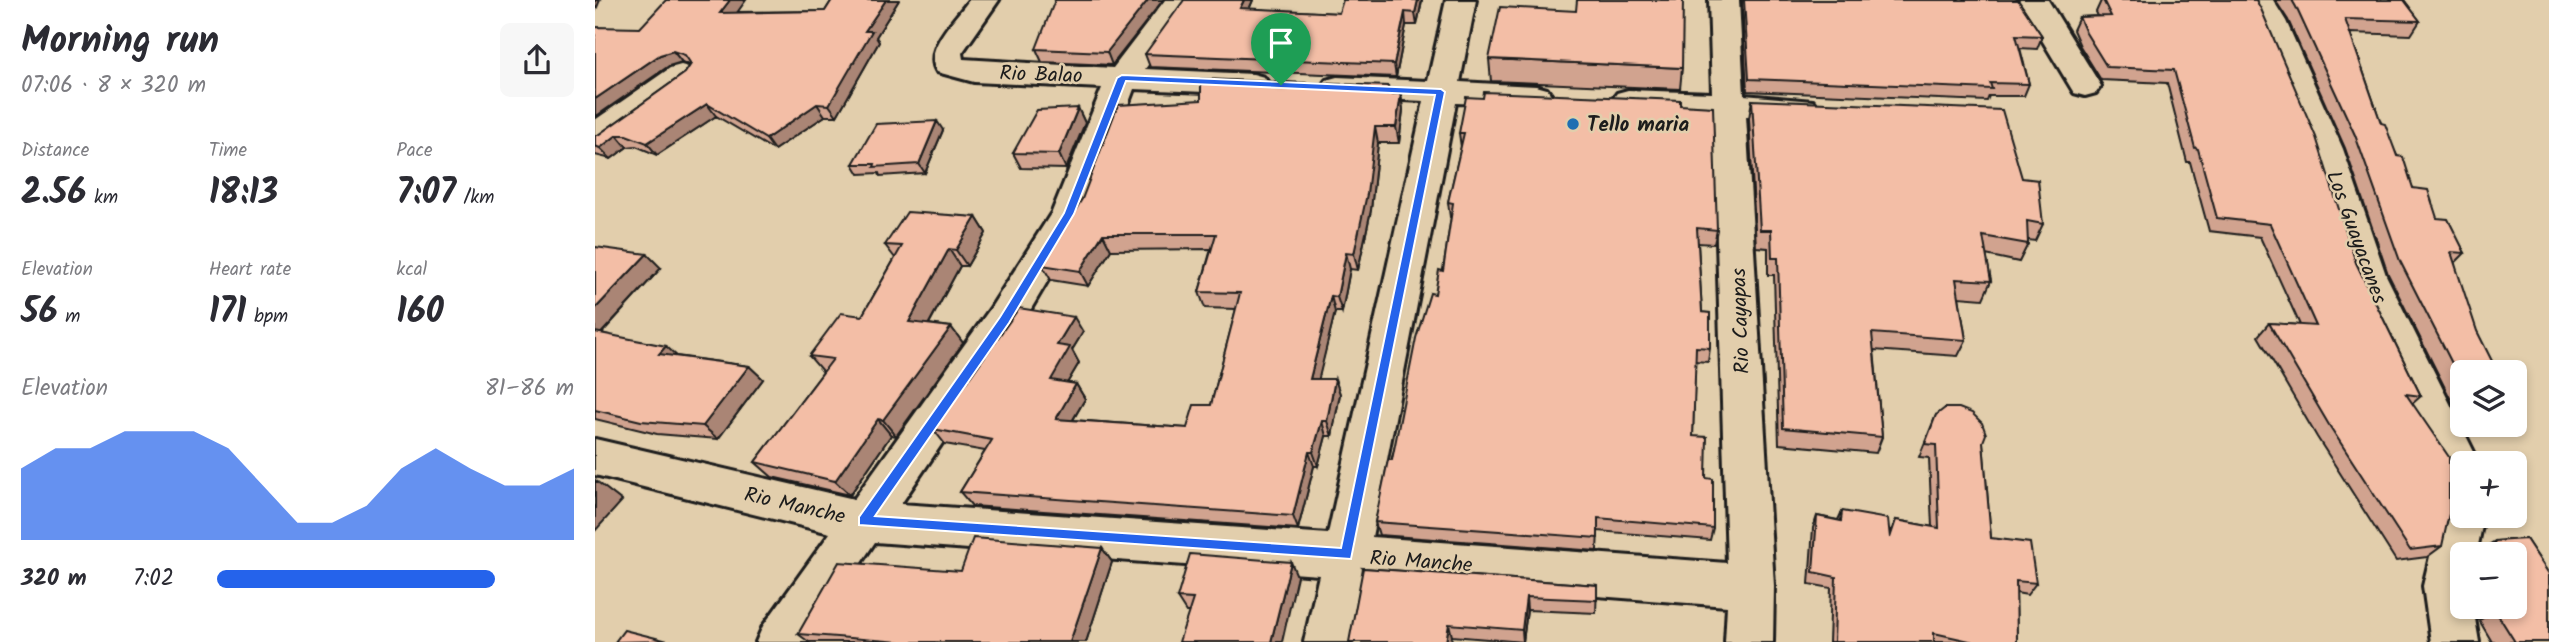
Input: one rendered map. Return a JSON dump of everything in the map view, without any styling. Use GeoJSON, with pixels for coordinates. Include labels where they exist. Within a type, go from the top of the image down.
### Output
{"type":"FeatureCollection","features":[{"type":"Feature","properties":{"kind":"street","name":"Rio Balao"},"geometry":{"type":"LineString","coordinates":[[983,0],[947,53],[948,65],[974,72],[1826,108]]}},
{"type":"Feature","properties":{"kind":"street"},"geometry":{"type":"LineString","coordinates":[[780,642],[1005,320],[1069,214],[1122,78],[1180,0]]}},
{"type":"Feature","properties":{"kind":"street"},"geometry":{"type":"LineString","coordinates":[[1328,642],[1461,0]]}},
{"type":"Feature","properties":{"kind":"street","name":"Rio Cayapas"},"geometry":{"type":"LineString","coordinates":[[1724,0],[1731,105],[1751,586],[1749,642]]}},
{"type":"Feature","properties":{"kind":"street"},"geometry":{"type":"LineString","coordinates":[[2033,0],[2085,86]]}},
{"type":"Feature","properties":{"kind":"street","name":"Los Guayacanes"},"geometry":{"type":"LineString","coordinates":[[2258,0],[2271,21],[2326,149],[2367,275],[2452,451]]}},
{"type":"Feature","properties":{"kind":"street"},"geometry":{"type":"LineString","coordinates":[[595,136],[681,75]]}},
{"type":"Feature","properties":{"kind":"street","name":"Rio Manche"},"geometry":{"type":"LineString","coordinates":[[595,457],[864,521],[1751,586]]}},
{"type":"Feature","properties":{"kind":"street"},"geometry":{"type":"LineString","coordinates":[[2455,642],[2447,586],[2459,528]]}},
{"type":"Feature","properties":{"kind":"building"},"geometry":{"type":"Polygon","coordinates":[[[666,0],[730,0],[720,13],[825,11],[832,0],[886,0],[865,31],[872,31],[829,105],[817,104],[766,139],[707,104],[647,143],[626,135],[617,135],[600,148],[595,146],[595,135],[685,73],[691,64],[685,55],[673,51],[660,55],[595,99],[595,27],[640,28],[666,0]]]}},
{"type":"Feature","properties":{"kind":"building"},"geometry":{"type":"Polygon","coordinates":[[[1055,0],[1148,0],[1107,52],[1036,49],[1055,0]]]}},
{"type":"Feature","properties":{"kind":"building"},"geometry":{"type":"Polygon","coordinates":[[[1184,0],[1244,0],[1240,8],[1339,13],[1343,0],[1418,0],[1415,13],[1405,12],[1394,64],[1145,54],[1184,0]]]}},
{"type":"Feature","properties":{"kind":"building"},"geometry":{"type":"Polygon","coordinates":[[[1577,0],[1683,0],[1682,68],[1489,59],[1500,7],[1576,11],[1577,0]]]}},
{"type":"Feature","properties":{"kind":"building"},"geometry":{"type":"Polygon","coordinates":[[[1744,0],[2018,0],[2042,36],[2016,35],[2029,84],[1990,83],[1992,89],[1749,79],[1744,0]]]}},
{"type":"Feature","properties":{"kind":"building"},"geometry":{"type":"Polygon","coordinates":[[[2103,0],[2256,0],[2316,137],[2356,263],[2421,396],[2406,394],[2449,457],[2449,514],[2442,546],[2410,550],[2329,425],[2269,323],[2316,326],[2270,224],[2217,218],[2174,70],[2107,67],[2079,17],[2111,16],[2103,0]]]}},
{"type":"Feature","properties":{"kind":"building"},"geometry":{"type":"Polygon","coordinates":[[[2292,0],[2404,0],[2420,21],[2345,19],[2381,123],[2385,124],[2397,156],[2403,157],[2413,188],[2428,190],[2437,218],[2448,219],[2465,253],[2451,252],[2477,331],[2492,360],[2450,360],[2400,261],[2355,135],[2292,0]]]}},
{"type":"Feature","properties":{"kind":"building"},"geometry":{"type":"Polygon","coordinates":[[[1201,79],[1388,86],[1387,94],[1401,94],[1396,127],[1375,127],[1367,194],[1354,254],[1346,253],[1337,297],[1331,296],[1310,379],[1335,379],[1327,421],[1322,421],[1313,452],[1309,452],[1293,516],[960,492],[992,440],[933,429],[1019,308],[1074,317],[1057,345],[1070,347],[1051,380],[1076,384],[1056,419],[1187,428],[1194,405],[1211,405],[1240,293],[1199,292],[1216,234],[1103,234],[1080,271],[1042,265],[1082,199],[1118,105],[1201,100],[1201,79]]]}},
{"type":"Feature","properties":{"kind":"building"},"geometry":{"type":"Polygon","coordinates":[[[1484,92],[1680,100],[1680,105],[1713,107],[1717,230],[1697,228],[1702,312],[1710,313],[1710,348],[1696,347],[1693,436],[1707,437],[1706,478],[1713,479],[1713,528],[1598,518],[1598,538],[1375,522],[1388,460],[1392,460],[1416,338],[1430,293],[1435,294],[1439,270],[1443,271],[1453,203],[1448,202],[1464,133],[1459,133],[1466,97],[1483,98],[1484,92]]]}},
{"type":"Feature","properties":{"kind":"building"},"geometry":{"type":"Polygon","coordinates":[[[1752,100],[2002,110],[2022,178],[2038,180],[2043,224],[2027,221],[2028,244],[1983,236],[1991,281],[1956,279],[1966,340],[1872,333],[1882,437],[1783,428],[1778,258],[1772,258],[1771,230],[1760,230],[1752,100]]]}},
{"type":"Feature","properties":{"kind":"building"},"geometry":{"type":"Polygon","coordinates":[[[1078,108],[1059,154],[1013,153],[1037,110],[1078,108]]]}},
{"type":"Feature","properties":{"kind":"building"},"geometry":{"type":"Polygon","coordinates":[[[937,121],[919,164],[874,167],[875,164],[853,164],[876,124],[937,121]]]}},
{"type":"Feature","properties":{"kind":"building"},"geometry":{"type":"Polygon","coordinates":[[[907,212],[976,217],[956,250],[949,249],[909,322],[951,327],[883,420],[878,419],[835,481],[755,462],[833,359],[809,356],[841,313],[862,316],[902,246],[885,245],[907,212]]]}},
{"type":"Feature","properties":{"kind":"building"},"geometry":{"type":"Polygon","coordinates":[[[595,247],[647,254],[595,309],[595,247]]]}},
{"type":"Feature","properties":{"kind":"building"},"geometry":{"type":"Polygon","coordinates":[[[595,332],[666,346],[659,354],[749,366],[703,426],[641,421],[595,410],[595,332]]]}},
{"type":"Feature","properties":{"kind":"building"},"geometry":{"type":"Polygon","coordinates":[[[1945,408],[1959,408],[1972,413],[1982,423],[1986,434],[1983,442],[1991,538],[2030,543],[2036,583],[2016,581],[2017,642],[1974,642],[1934,633],[1934,642],[1834,642],[1836,577],[1813,572],[1817,516],[1841,521],[1842,511],[1888,519],[1890,538],[1896,520],[1939,528],[1936,445],[1925,444],[1936,415],[1945,408]]]}},
{"type":"Feature","properties":{"kind":"building"},"geometry":{"type":"Polygon","coordinates":[[[973,538],[1102,548],[1070,642],[901,642],[798,634],[839,562],[961,571],[973,538]]]}},
{"type":"Feature","properties":{"kind":"building"},"geometry":{"type":"Polygon","coordinates":[[[2526,539],[2549,574],[2549,642],[2515,642],[2501,619],[2527,619],[2527,542],[2495,541],[2526,539]]]}},
{"type":"Feature","properties":{"kind":"building"},"geometry":{"type":"Polygon","coordinates":[[[1190,554],[1291,562],[1271,642],[1179,642],[1193,599],[1177,598],[1190,554]]]}},
{"type":"Feature","properties":{"kind":"building"},"geometry":{"type":"Polygon","coordinates":[[[1363,568],[1597,585],[1597,600],[1526,597],[1522,630],[1449,624],[1446,642],[1349,642],[1363,568]]]}},
{"type":"Feature","properties":{"kind":"building"},"geometry":{"type":"Polygon","coordinates":[[[624,630],[668,641],[615,642],[624,630]]]}},
{"type":"Feature","properties":{"kind":"place","name":"Tello maria"},"geometry":{"type":"Point","coordinates":[1573,124]}},
{"type":"Feature","properties":{"kind":"route"},"geometry":{"type":"LineString","coordinates":[[1122,78],[1281,85],[1441,92],[1346,555],[864,521],[1005,320],[1069,214],[1122,78]]}}]}
